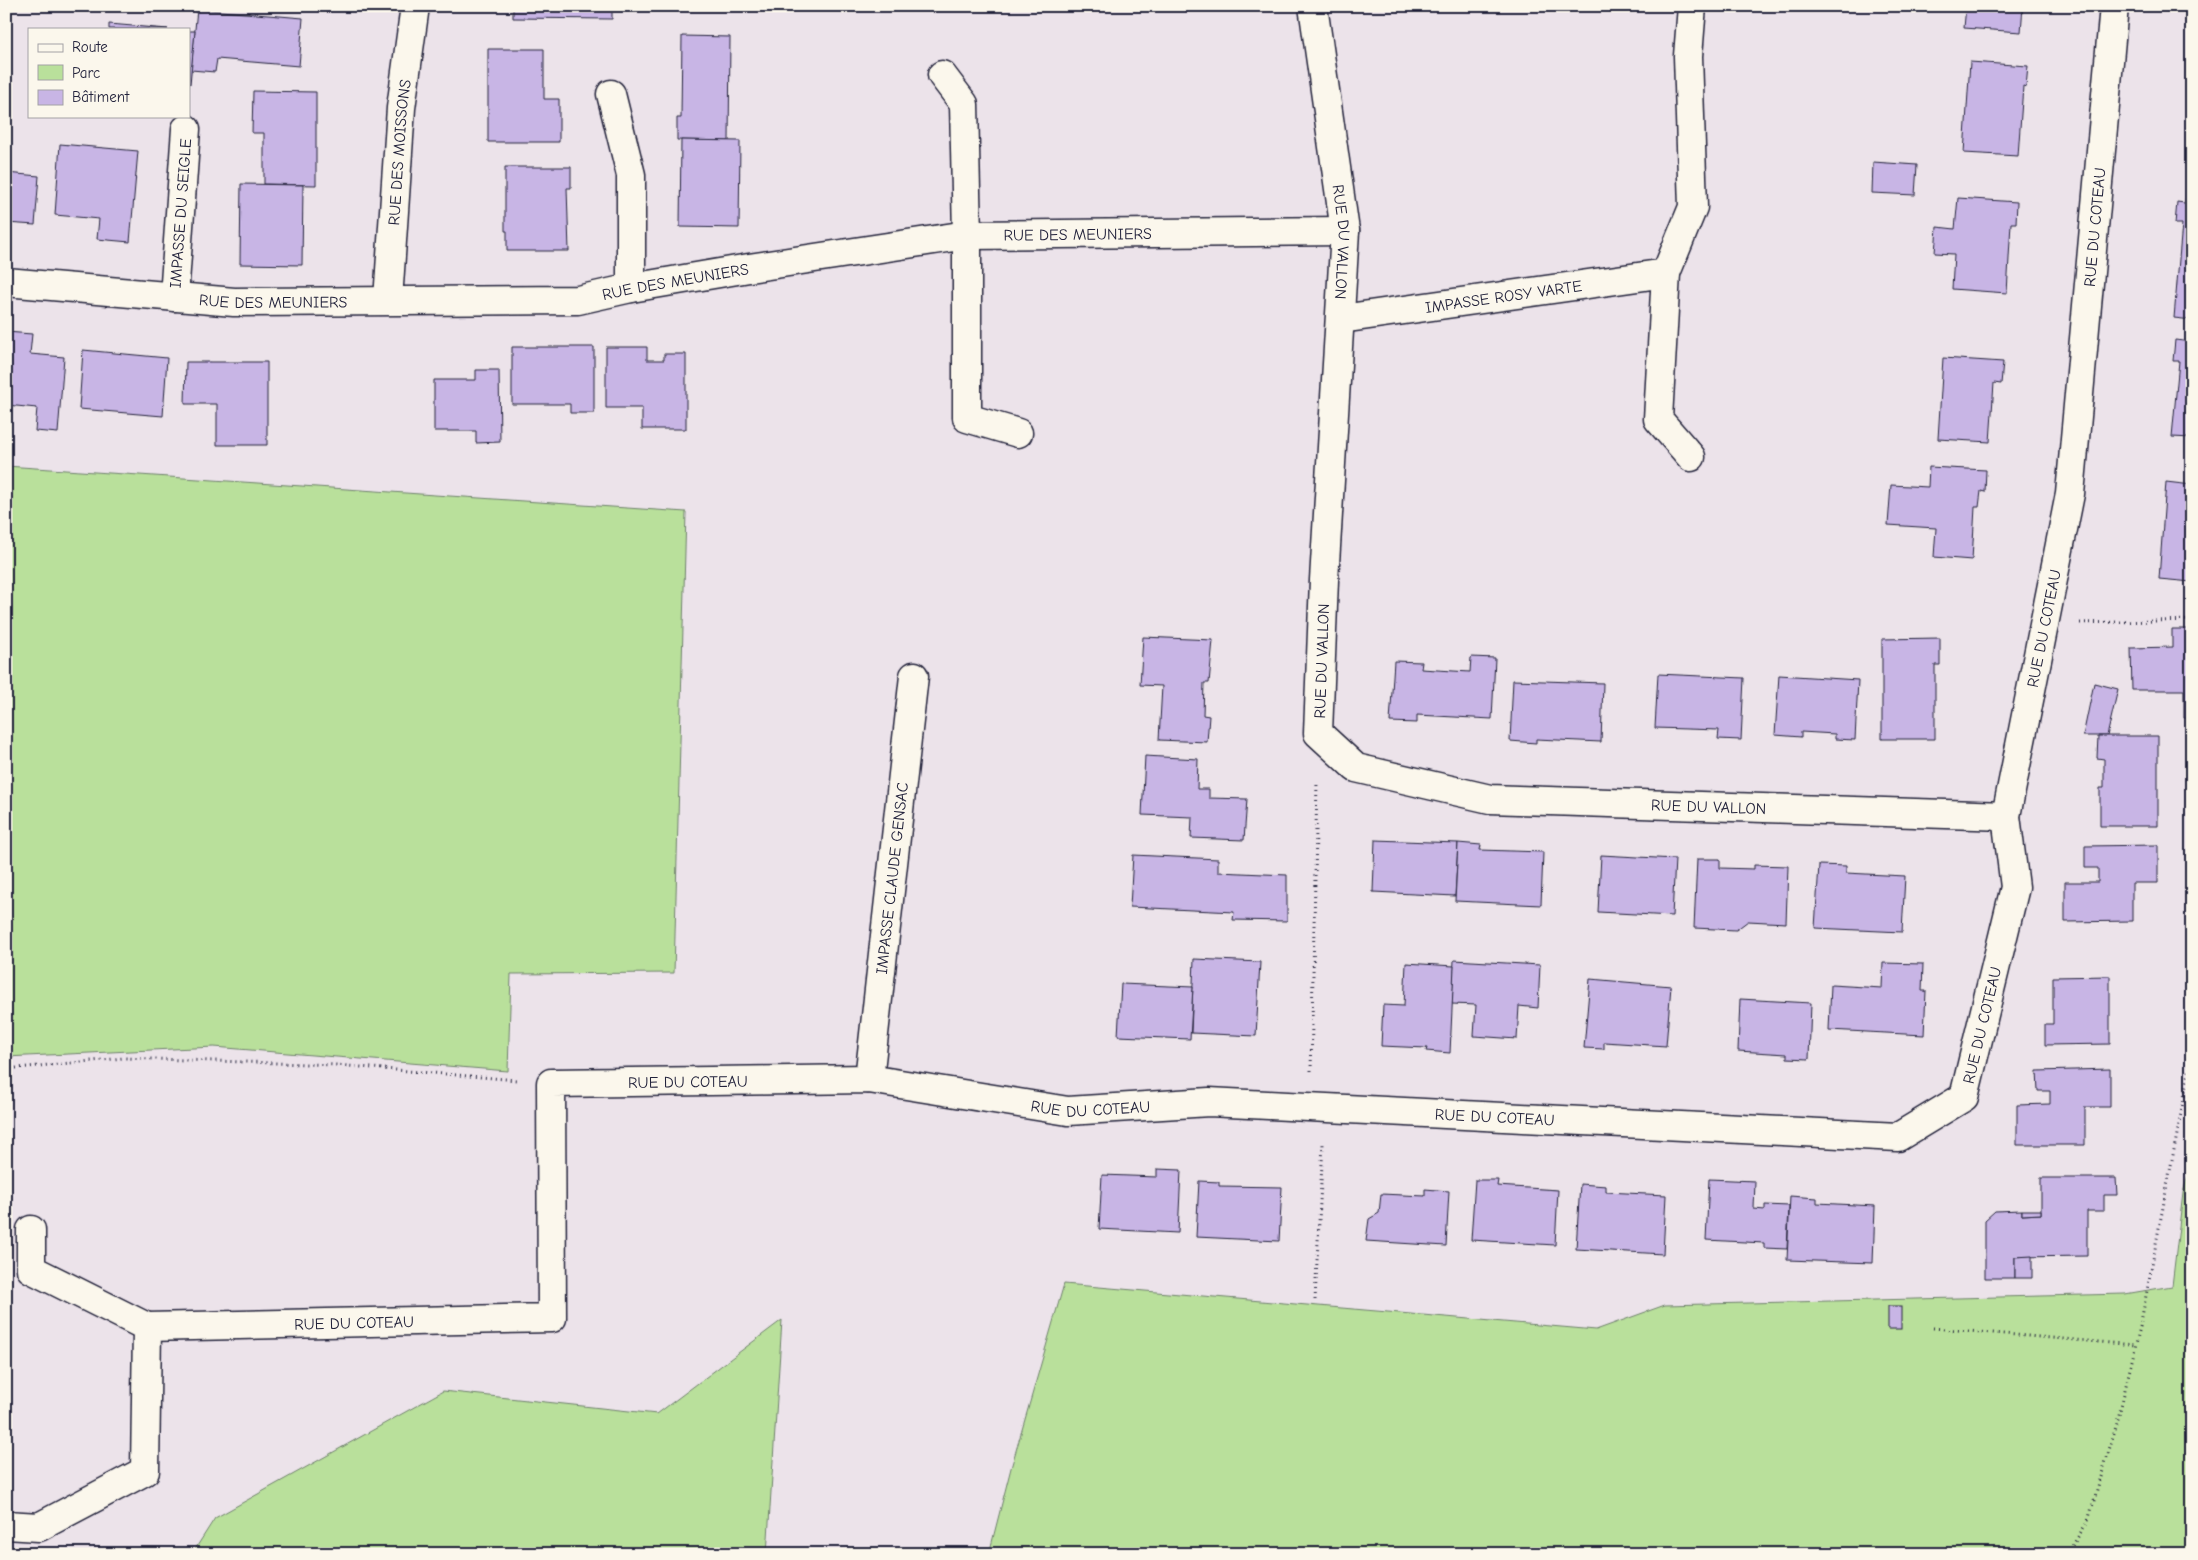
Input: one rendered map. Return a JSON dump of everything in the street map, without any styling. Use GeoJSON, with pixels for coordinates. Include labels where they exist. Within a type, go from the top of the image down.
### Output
{"type":"FeatureCollection","features":[{"type":"Feature","properties":{"kind":"street","name":"RUE DES MOISSONS"},"geometry":{"type":"LineString","coordinates":[[388,300],[401,108],[415,6]]}},
{"type":"Feature","properties":{"kind":"street","name":"RUE DU VALLON"},"geometry":{"type":"LineString","coordinates":[[1313,6],[1345,231],[1324,580],[1318,733],[1356,768],[1490,799],[2006,816]]}},
{"type":"Feature","properties":{"kind":"street"},"geometry":{"type":"LineString","coordinates":[[1691,457],[1658,419],[1666,273],[1693,207],[1688,56],[1692,6]]}},
{"type":"Feature","properties":{"kind":"street","name":"RUE DU COTEAU"},"geometry":{"type":"LineString","coordinates":[[31,1230],[31,1269],[147,1327],[552,1318],[551,1083],[869,1079],[1068,1110],[1209,1102],[1898,1137],[1964,1097],[2015,887],[2006,816],[2070,494],[2114,6]]}},
{"type":"Feature","properties":{"kind":"street"},"geometry":{"type":"LineString","coordinates":[[942,75],[964,104],[967,235],[967,418],[1018,433]]}},
{"type":"Feature","properties":{"kind":"street"},"geometry":{"type":"LineString","coordinates":[[611,94],[630,175],[632,288]]}},
{"type":"Feature","properties":{"kind":"street","name":"IMPASSE DU SEIGLE"},"geometry":{"type":"LineString","coordinates":[[174,297],[186,129]]}},
{"type":"Feature","properties":{"kind":"street","name":"RUE DES MEUNIERS"},"geometry":{"type":"LineString","coordinates":[[6,282],[234,302],[578,300],[632,288],[758,266],[967,235],[1345,231]]}},
{"type":"Feature","properties":{"kind":"street","name":"IMPASSE ROSY VARTE"},"geometry":{"type":"LineString","coordinates":[[1341,319],[1666,273]]}},
{"type":"Feature","properties":{"kind":"street","name":"IMPASSE CLAUDE GENSAC"},"geometry":{"type":"LineString","coordinates":[[869,1079],[914,676]]}},
{"type":"Feature","properties":{"kind":"street"},"geometry":{"type":"LineString","coordinates":[[6,1524],[39,1527],[146,1471],[147,1327]]}},
{"type":"Feature","properties":{"kind":"path"},"geometry":{"type":"LineString","coordinates":[[2044,623],[2192,620]]}},
{"type":"Feature","properties":{"kind":"path"},"geometry":{"type":"LineString","coordinates":[[1314,1300],[1325,1108],[1311,1075],[1318,733]]}},
{"type":"Feature","properties":{"kind":"path"},"geometry":{"type":"LineString","coordinates":[[2068,1554],[2088,1521],[2117,1423],[2135,1345],[2192,1056]]}},
{"type":"Feature","properties":{"kind":"path"},"geometry":{"type":"LineString","coordinates":[[6,1069],[134,1058],[336,1065],[551,1083]]}},
{"type":"Feature","properties":{"kind":"path"},"geometry":{"type":"LineString","coordinates":[[1933,1328],[2135,1345]]}},
{"type":"Feature","properties":{"kind":"green space"},"geometry":{"type":"Polygon","coordinates":[[[6,466],[686,512],[674,973],[511,974],[508,1071],[214,1047],[6,1057],[6,466]]]}},
{"type":"Feature","properties":{"kind":"green space"},"geometry":{"type":"Polygon","coordinates":[[[2192,1160],[2192,1554],[989,1554],[1011,1468],[1064,1284],[1596,1330],[1665,1305],[2125,1294],[2172,1286],[2183,1193],[2192,1160]]]}},
{"type":"Feature","properties":{"kind":"green space"},"geometry":{"type":"Polygon","coordinates":[[[782,1320],[767,1554],[192,1554],[215,1518],[443,1391],[657,1414],[782,1320]]]}},
{"type":"Feature","properties":{"kind":"building"},"geometry":{"type":"Polygon","coordinates":[[[513,6],[612,6],[612,19],[513,18],[513,6]]]}},
{"type":"Feature","properties":{"kind":"building"},"geometry":{"type":"Polygon","coordinates":[[[667,6],[694,6],[694,10],[667,10],[667,6]]]}},
{"type":"Feature","properties":{"kind":"building"},"geometry":{"type":"Polygon","coordinates":[[[1966,6],[2023,6],[2021,32],[1964,28],[1966,6]]]}},
{"type":"Feature","properties":{"kind":"building"},"geometry":{"type":"Polygon","coordinates":[[[197,9],[303,18],[299,66],[217,59],[215,72],[191,70],[197,9]]]}},
{"type":"Feature","properties":{"kind":"building"},"geometry":{"type":"Polygon","coordinates":[[[109,24],[156,28],[109,28],[109,24]]]}},
{"type":"Feature","properties":{"kind":"building"},"geometry":{"type":"Polygon","coordinates":[[[190,31],[195,31],[190,84],[190,31]]]}},
{"type":"Feature","properties":{"kind":"building"},"geometry":{"type":"Polygon","coordinates":[[[682,36],[730,37],[729,141],[677,140],[677,118],[681,118],[682,36]]]}},
{"type":"Feature","properties":{"kind":"building"},"geometry":{"type":"Polygon","coordinates":[[[488,49],[544,49],[544,99],[559,99],[559,142],[488,142],[488,49]]]}},
{"type":"Feature","properties":{"kind":"building"},"geometry":{"type":"Polygon","coordinates":[[[1970,62],[2028,66],[2026,87],[2023,86],[2018,156],[1964,153],[1970,62]]]}},
{"type":"Feature","properties":{"kind":"building"},"geometry":{"type":"Polygon","coordinates":[[[253,91],[316,92],[316,185],[264,184],[264,133],[252,133],[253,91]]]}},
{"type":"Feature","properties":{"kind":"building"},"geometry":{"type":"Polygon","coordinates":[[[681,140],[740,141],[739,228],[680,227],[681,140]]]}},
{"type":"Feature","properties":{"kind":"building"},"geometry":{"type":"Polygon","coordinates":[[[60,144],[138,151],[130,242],[97,239],[99,219],[55,215],[60,144]]]}},
{"type":"Feature","properties":{"kind":"building"},"geometry":{"type":"Polygon","coordinates":[[[1873,162],[1917,165],[1915,195],[1872,193],[1873,162]]]}},
{"type":"Feature","properties":{"kind":"building"},"geometry":{"type":"Polygon","coordinates":[[[505,167],[571,167],[571,188],[567,188],[569,251],[507,251],[507,231],[505,231],[505,167]]]}},
{"type":"Feature","properties":{"kind":"building"},"geometry":{"type":"Polygon","coordinates":[[[6,173],[39,176],[35,225],[6,223],[6,173]]]}},
{"type":"Feature","properties":{"kind":"building"},"geometry":{"type":"Polygon","coordinates":[[[2187,182],[2192,183],[2192,204],[2185,203],[2187,182]]]}},
{"type":"Feature","properties":{"kind":"building"},"geometry":{"type":"Polygon","coordinates":[[[241,184],[303,185],[302,265],[240,264],[241,184]]]}},
{"type":"Feature","properties":{"kind":"building"},"geometry":{"type":"Polygon","coordinates":[[[1958,198],[2017,202],[2016,223],[2011,223],[2007,293],[1952,289],[1954,254],[1935,253],[1937,227],[1955,229],[1958,198]]]}},
{"type":"Feature","properties":{"kind":"building"},"geometry":{"type":"Polygon","coordinates":[[[2177,202],[2192,204],[2192,320],[2174,318],[2182,224],[2175,224],[2177,202]]]}},
{"type":"Feature","properties":{"kind":"building"},"geometry":{"type":"Polygon","coordinates":[[[6,332],[32,334],[30,354],[64,357],[58,433],[35,431],[37,408],[6,405],[6,332]]]}},
{"type":"Feature","properties":{"kind":"building"},"geometry":{"type":"Polygon","coordinates":[[[2175,340],[2192,342],[2192,438],[2172,437],[2179,361],[2173,361],[2175,340]]]}},
{"type":"Feature","properties":{"kind":"building"},"geometry":{"type":"Polygon","coordinates":[[[512,347],[594,347],[594,413],[570,413],[570,404],[512,404],[512,347]]]}},
{"type":"Feature","properties":{"kind":"building"},"geometry":{"type":"Polygon","coordinates":[[[606,347],[647,347],[647,360],[664,360],[664,354],[686,354],[686,429],[642,429],[642,408],[606,408],[606,347]]]}},
{"type":"Feature","properties":{"kind":"building"},"geometry":{"type":"Polygon","coordinates":[[[83,350],[167,358],[163,416],[79,409],[83,350]]]}},
{"type":"Feature","properties":{"kind":"building"},"geometry":{"type":"Polygon","coordinates":[[[1943,358],[2003,362],[2001,384],[1994,383],[1990,442],[1938,439],[1943,358]]]}},
{"type":"Feature","properties":{"kind":"building"},"geometry":{"type":"Polygon","coordinates":[[[186,362],[267,362],[267,445],[217,445],[217,404],[185,404],[186,362]]]}},
{"type":"Feature","properties":{"kind":"building"},"geometry":{"type":"Polygon","coordinates":[[[476,370],[499,370],[500,442],[476,443],[476,431],[434,431],[434,380],[476,380],[476,370]]]}},
{"type":"Feature","properties":{"kind":"building"},"geometry":{"type":"Polygon","coordinates":[[[1929,467],[1986,470],[1985,492],[1981,491],[1979,507],[1975,507],[1972,560],[1934,557],[1936,528],[1888,525],[1891,485],[1928,487],[1929,467]]]}},
{"type":"Feature","properties":{"kind":"building"},"geometry":{"type":"Polygon","coordinates":[[[2166,482],[2192,485],[2192,582],[2159,579],[2166,482]]]}},
{"type":"Feature","properties":{"kind":"building"},"geometry":{"type":"Polygon","coordinates":[[[2172,629],[2192,629],[2192,718],[2184,718],[2184,690],[2132,690],[2131,648],[2172,647],[2172,629]]]}},
{"type":"Feature","properties":{"kind":"building"},"geometry":{"type":"Polygon","coordinates":[[[1143,637],[1213,640],[1209,683],[1204,683],[1203,715],[1209,716],[1207,742],[1159,740],[1162,686],[1140,685],[1143,637]]]}},
{"type":"Feature","properties":{"kind":"building"},"geometry":{"type":"Polygon","coordinates":[[[1940,638],[1940,665],[1935,665],[1935,739],[1882,739],[1882,639],[1940,638]]]}},
{"type":"Feature","properties":{"kind":"building"},"geometry":{"type":"Polygon","coordinates":[[[1471,657],[1495,658],[1492,719],[1417,715],[1417,723],[1390,722],[1394,661],[1422,662],[1421,669],[1470,672],[1471,657]]]}},
{"type":"Feature","properties":{"kind":"building"},"geometry":{"type":"Polygon","coordinates":[[[1658,674],[1744,678],[1741,740],[1718,739],[1719,730],[1655,728],[1658,674]]]}},
{"type":"Feature","properties":{"kind":"building"},"geometry":{"type":"Polygon","coordinates":[[[1779,675],[1858,680],[1855,740],[1835,739],[1835,734],[1801,732],[1801,737],[1775,735],[1779,675]]]}},
{"type":"Feature","properties":{"kind":"building"},"geometry":{"type":"Polygon","coordinates":[[[1513,680],[1603,683],[1601,742],[1536,739],[1536,743],[1510,741],[1513,680]]]}},
{"type":"Feature","properties":{"kind":"building"},"geometry":{"type":"Polygon","coordinates":[[[2094,683],[2118,689],[2107,736],[2083,736],[2094,683]]]}},
{"type":"Feature","properties":{"kind":"building"},"geometry":{"type":"Polygon","coordinates":[[[2098,736],[2158,736],[2158,826],[2100,826],[2100,788],[2104,788],[2104,759],[2097,758],[2098,736]]]}},
{"type":"Feature","properties":{"kind":"building"},"geometry":{"type":"Polygon","coordinates":[[[1145,756],[1198,759],[1197,789],[1209,789],[1209,798],[1247,799],[1244,840],[1191,838],[1192,817],[1142,815],[1145,756]]]}},
{"type":"Feature","properties":{"kind":"building"},"geometry":{"type":"Polygon","coordinates":[[[1375,840],[1458,843],[1455,896],[1373,892],[1375,840]]]}},
{"type":"Feature","properties":{"kind":"building"},"geometry":{"type":"Polygon","coordinates":[[[1458,843],[1481,845],[1480,850],[1543,852],[1541,905],[1455,901],[1458,843]]]}},
{"type":"Feature","properties":{"kind":"building"},"geometry":{"type":"Polygon","coordinates":[[[2158,845],[2158,883],[2132,883],[2132,921],[2065,922],[2065,882],[2098,882],[2098,868],[2085,868],[2085,846],[2158,845]]]}},
{"type":"Feature","properties":{"kind":"building"},"geometry":{"type":"Polygon","coordinates":[[[1133,855],[1218,859],[1218,872],[1287,875],[1287,921],[1233,920],[1234,912],[1130,907],[1133,855]]]}},
{"type":"Feature","properties":{"kind":"building"},"geometry":{"type":"Polygon","coordinates":[[[1601,855],[1675,859],[1672,916],[1598,912],[1601,855]]]}},
{"type":"Feature","properties":{"kind":"building"},"geometry":{"type":"Polygon","coordinates":[[[1697,859],[1720,859],[1720,868],[1754,869],[1754,865],[1788,866],[1786,923],[1748,921],[1736,930],[1694,928],[1697,859]]]}},
{"type":"Feature","properties":{"kind":"building"},"geometry":{"type":"Polygon","coordinates":[[[1819,865],[1846,866],[1846,873],[1905,876],[1902,932],[1815,928],[1819,865]]]}},
{"type":"Feature","properties":{"kind":"building"},"geometry":{"type":"Polygon","coordinates":[[[1194,959],[1260,962],[1256,1036],[1191,1033],[1194,959]]]}},
{"type":"Feature","properties":{"kind":"building"},"geometry":{"type":"Polygon","coordinates":[[[1454,960],[1540,965],[1538,1008],[1519,1006],[1517,1039],[1474,1036],[1476,1005],[1452,1004],[1454,960]]]}},
{"type":"Feature","properties":{"kind":"building"},"geometry":{"type":"Polygon","coordinates":[[[1406,963],[1454,966],[1450,1053],[1426,1051],[1427,1048],[1381,1046],[1383,1005],[1404,1006],[1406,963]]]}},
{"type":"Feature","properties":{"kind":"building"},"geometry":{"type":"Polygon","coordinates":[[[1883,963],[1923,964],[1922,991],[1926,991],[1924,1035],[1829,1030],[1831,985],[1882,988],[1883,963]]]}},
{"type":"Feature","properties":{"kind":"building"},"geometry":{"type":"Polygon","coordinates":[[[2110,976],[2110,1044],[2045,1045],[2045,1024],[2053,1024],[2053,977],[2110,976]]]}},
{"type":"Feature","properties":{"kind":"building"},"geometry":{"type":"Polygon","coordinates":[[[1590,979],[1671,986],[1666,1046],[1604,1042],[1604,1049],[1584,1048],[1590,979]]]}},
{"type":"Feature","properties":{"kind":"building"},"geometry":{"type":"Polygon","coordinates":[[[1121,984],[1193,987],[1190,1039],[1118,1036],[1121,984]]]}},
{"type":"Feature","properties":{"kind":"building"},"geometry":{"type":"Polygon","coordinates":[[[1740,999],[1811,1003],[1809,1059],[1787,1058],[1787,1054],[1738,1051],[1740,999]]]}},
{"type":"Feature","properties":{"kind":"building"},"geometry":{"type":"Polygon","coordinates":[[[2110,1069],[2110,1107],[2085,1107],[2085,1145],[2017,1145],[2017,1105],[2050,1104],[2050,1091],[2038,1091],[2037,1071],[2110,1069]]]}},
{"type":"Feature","properties":{"kind":"building"},"geometry":{"type":"Polygon","coordinates":[[[1157,1169],[1181,1170],[1178,1233],[1099,1229],[1102,1175],[1157,1177],[1157,1169]]]}},
{"type":"Feature","properties":{"kind":"building"},"geometry":{"type":"Polygon","coordinates":[[[2041,1178],[2116,1178],[2117,1195],[2104,1195],[2104,1211],[2087,1211],[2087,1256],[2015,1257],[2015,1278],[1985,1278],[1985,1220],[1995,1211],[2022,1210],[2022,1215],[2041,1214],[2041,1178]]]}},
{"type":"Feature","properties":{"kind":"building"},"geometry":{"type":"Polygon","coordinates":[[[1709,1179],[1755,1181],[1754,1209],[1765,1210],[1765,1205],[1789,1206],[1787,1249],[1764,1248],[1764,1243],[1706,1240],[1709,1179]]]}},
{"type":"Feature","properties":{"kind":"building"},"geometry":{"type":"Polygon","coordinates":[[[1475,1180],[1498,1180],[1497,1186],[1558,1190],[1555,1245],[1471,1240],[1475,1180]]]}},
{"type":"Feature","properties":{"kind":"building"},"geometry":{"type":"Polygon","coordinates":[[[1199,1181],[1219,1182],[1219,1186],[1282,1187],[1279,1241],[1196,1237],[1199,1181]]]}},
{"type":"Feature","properties":{"kind":"building"},"geometry":{"type":"Polygon","coordinates":[[[1580,1184],[1606,1186],[1606,1192],[1666,1195],[1663,1254],[1576,1249],[1580,1184]]]}},
{"type":"Feature","properties":{"kind":"building"},"geometry":{"type":"Polygon","coordinates":[[[1425,1189],[1449,1191],[1446,1246],[1366,1241],[1369,1219],[1379,1213],[1381,1194],[1425,1196],[1425,1189]]]}},
{"type":"Feature","properties":{"kind":"building"},"geometry":{"type":"Polygon","coordinates":[[[1790,1196],[1817,1198],[1817,1203],[1875,1206],[1873,1263],[1787,1260],[1790,1196]]]}},
{"type":"Feature","properties":{"kind":"building"},"geometry":{"type":"Polygon","coordinates":[[[2022,1210],[2041,1210],[2041,1214],[2022,1215],[2022,1210]]]}},
{"type":"Feature","properties":{"kind":"building"},"geometry":{"type":"Polygon","coordinates":[[[2032,1256],[2032,1278],[2015,1278],[2015,1257],[2032,1256]]]}},
{"type":"Feature","properties":{"kind":"building"},"geometry":{"type":"Polygon","coordinates":[[[1888,1306],[1901,1306],[1901,1329],[1888,1329],[1888,1306]]]}}]}
